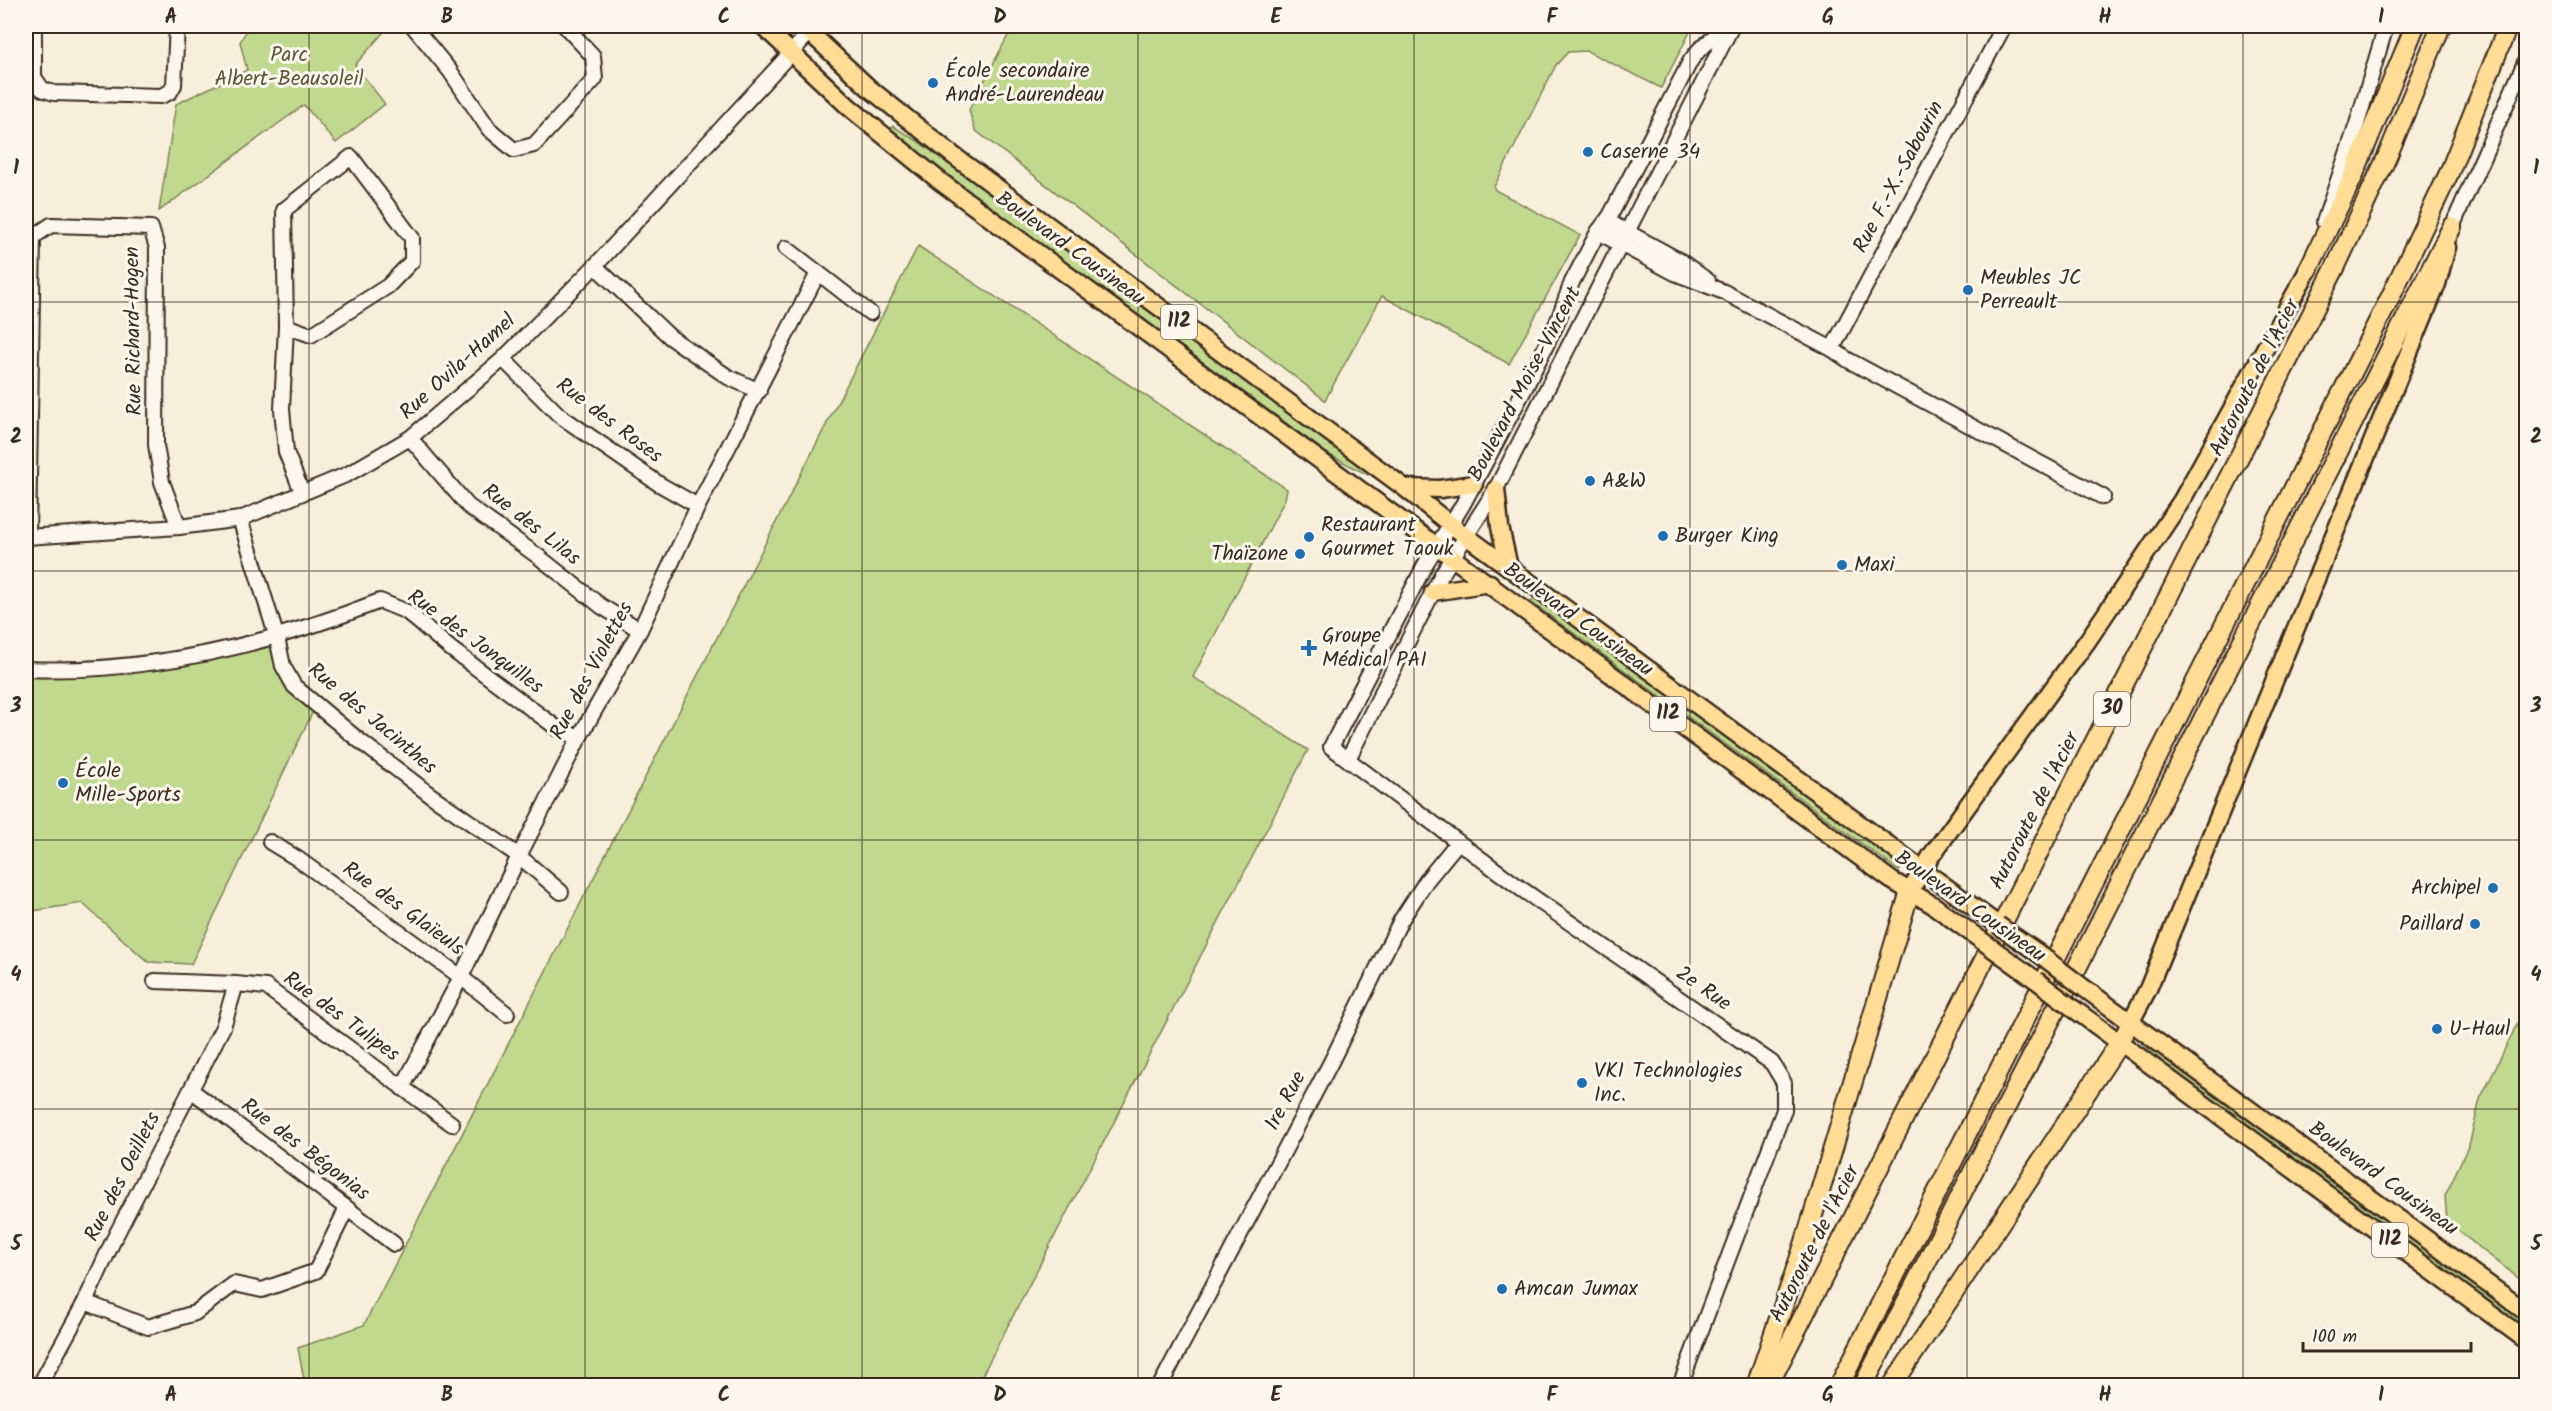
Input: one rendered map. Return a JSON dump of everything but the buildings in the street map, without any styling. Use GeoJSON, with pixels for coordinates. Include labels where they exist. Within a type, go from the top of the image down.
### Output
{"type":"FeatureCollection","features":[{"type":"Feature","properties":{"kind":"highway"},"geometry":{"type":"LineString","coordinates":[[2308,270],[2356,170],[2415,26]]}},
{"type":"Feature","properties":{"kind":"highway","name":"Autoroute de l'Acier"},"geometry":{"type":"LineString","coordinates":[[1768,1386],[2335,268],[2392,146],[2441,26]]}},
{"type":"Feature","properties":{"kind":"highway"},"geometry":{"type":"LineString","coordinates":[[1839,1386],[2386,306],[2449,173],[2508,26]]}},
{"type":"Feature","properties":{"kind":"highway"},"geometry":{"type":"LineString","coordinates":[[1863,1386],[2034,1054],[2452,227]]}},
{"type":"Feature","properties":{"kind":"highway"},"geometry":{"type":"LineString","coordinates":[[1756,1386],[1804,1245],[1911,891]]}},
{"type":"Feature","properties":{"kind":"highway"},"geometry":{"type":"LineString","coordinates":[[1892,1386],[2120,1042]]}},
{"type":"Feature","properties":{"kind":"main road","name":"Boulevard Cousineau"},"geometry":{"type":"LineString","coordinates":[[763,26],[864,120],[941,182],[2526,1340]]}},
{"type":"Feature","properties":{"kind":"main road","name":"Boulevard Cousineau"},"geometry":{"type":"LineString","coordinates":[[806,29],[869,88],[945,150],[1405,488],[1451,525],[2526,1312]]}},
{"type":"Feature","properties":{"kind":"main road"},"geometry":{"type":"LineString","coordinates":[[2120,1042],[2132,1023],[2437,284],[2452,227]]}},
{"type":"Feature","properties":{"kind":"main road"},"geometry":{"type":"LineString","coordinates":[[1911,891],[1922,869],[2088,640],[2182,501],[2308,270]]}},
{"type":"Feature","properties":{"kind":"main road"},"geometry":{"type":"LineString","coordinates":[[1405,488],[1440,489],[1474,484]]}},
{"type":"Feature","properties":{"kind":"main road"},"geometry":{"type":"LineString","coordinates":[[1496,489],[1500,527],[1509,567]]}},
{"type":"Feature","properties":{"kind":"main road"},"geometry":{"type":"LineString","coordinates":[[1433,592],[1490,583]]}},
{"type":"Feature","properties":{"kind":"street"},"geometry":{"type":"LineString","coordinates":[[34,26],[34,76],[42,89],[54,93],[161,96],[170,92],[174,85],[177,26]]}},
{"type":"Feature","properties":{"kind":"street"},"geometry":{"type":"LineString","coordinates":[[413,26],[450,71],[489,129],[514,150],[534,145],[595,79],[593,56],[565,26]]}},
{"type":"Feature","properties":{"kind":"street","name":"Boulevard Moïse-Vincent"},"geometry":{"type":"LineString","coordinates":[[1331,747],[1437,545],[1474,484],[1557,324],[1569,288],[1691,60],[1727,26]]}},
{"type":"Feature","properties":{"kind":"street","name":"Boulevard Moïse-Vincent"},"geometry":{"type":"LineString","coordinates":[[1348,759],[1433,592],[1496,489],[1732,26]]}},
{"type":"Feature","properties":{"kind":"street","name":"Rue F.-X.-Sabourin"},"geometry":{"type":"LineString","coordinates":[[1832,349],[2004,26]]}},
{"type":"Feature","properties":{"kind":"street"},"geometry":{"type":"LineString","coordinates":[[2308,270],[2357,124],[2386,26]]}},
{"type":"Feature","properties":{"kind":"street","name":"Rue Ovila-Hamel"},"geometry":{"type":"LineString","coordinates":[[27,537],[179,527],[240,519],[348,474],[410,438],[503,359],[595,266],[791,54],[806,29]]}},
{"type":"Feature","properties":{"kind":"street"},"geometry":{"type":"LineString","coordinates":[[2452,227],[2526,60]]}},
{"type":"Feature","properties":{"kind":"street"},"geometry":{"type":"LineString","coordinates":[[286,326],[311,335],[388,286],[412,261],[412,238],[351,157],[284,210],[286,326],[282,409],[286,452],[302,492]]}},
{"type":"Feature","properties":{"kind":"street","name":"Rue Richard-Hogen"},"geometry":{"type":"LineString","coordinates":[[27,537],[33,237],[51,225],[151,228],[157,248],[156,445],[162,482],[179,527]]}},
{"type":"Feature","properties":{"kind":"street"},"geometry":{"type":"LineString","coordinates":[[1602,227],[1682,262],[1724,292],[2103,498]]}},
{"type":"Feature","properties":{"kind":"street"},"geometry":{"type":"LineString","coordinates":[[786,248],[870,313]]}},
{"type":"Feature","properties":{"kind":"street"},"geometry":{"type":"LineString","coordinates":[[595,266],[670,338],[728,377],[759,391]]}},
{"type":"Feature","properties":{"kind":"street","name":"Rue des Violettes"},"geometry":{"type":"LineString","coordinates":[[402,1088],[461,977],[579,738],[640,630],[698,506],[818,273]]}},
{"type":"Feature","properties":{"kind":"street","name":"Rue des Roses"},"geometry":{"type":"LineString","coordinates":[[503,359],[559,415],[659,484],[698,506]]}},
{"type":"Feature","properties":{"kind":"street","name":"Rue des Lilas"},"geometry":{"type":"LineString","coordinates":[[410,438],[468,506],[539,557],[601,606],[640,630]]}},
{"type":"Feature","properties":{"kind":"street","name":"Rue des Jacinthes"},"geometry":{"type":"LineString","coordinates":[[240,519],[277,638],[283,666],[294,686],[356,738],[420,787],[519,856],[561,892]]}},
{"type":"Feature","properties":{"kind":"street","name":"Rue des Jonquilles"},"geometry":{"type":"LineString","coordinates":[[26,669],[92,667],[170,660],[277,638],[380,601],[407,612],[451,649],[557,728],[579,738]]}},
{"type":"Feature","properties":{"kind":"street","name":"2e Rue"},"geometry":{"type":"LineString","coordinates":[[1331,747],[1520,888],[1772,1063],[1784,1083],[1784,1110],[1680,1386]]}},
{"type":"Feature","properties":{"kind":"street","name":"Rue des Glaïeuls"},"geometry":{"type":"LineString","coordinates":[[270,842],[298,859],[461,977],[507,1014]]}},
{"type":"Feature","properties":{"kind":"street","name":"1re Rue"},"geometry":{"type":"LineString","coordinates":[[1160,1386],[1330,1064],[1394,932],[1416,896],[1458,842]]}},
{"type":"Feature","properties":{"kind":"street","name":"Rue des Tulipes"},"geometry":{"type":"LineString","coordinates":[[155,981],[266,987],[452,1124]]}},
{"type":"Feature","properties":{"kind":"street","name":"Rue des Oeillets"},"geometry":{"type":"LineString","coordinates":[[39,1386],[85,1302],[114,1239],[223,1027],[236,984]]}},
{"type":"Feature","properties":{"kind":"street","name":"Rue des Bégonias"},"geometry":{"type":"LineString","coordinates":[[191,1090],[394,1244]]}},
{"type":"Feature","properties":{"kind":"street"},"geometry":{"type":"LineString","coordinates":[[85,1302],[148,1328],[195,1313],[234,1284],[262,1290],[306,1275],[316,1271],[347,1208]]}},
{"type":"Feature","properties":{"kind":"green space","name":"Parc Albert-Beausoleil"},"geometry":{"type":"Polygon","coordinates":[[[249,26],[389,26],[355,65],[385,104],[336,143],[304,105],[159,211],[176,104],[247,70],[240,42],[249,26]]]}},
{"type":"Feature","properties":{"kind":"green space"},"geometry":{"type":"Polygon","coordinates":[[[1013,26],[1693,26],[1661,88],[1587,51],[1568,52],[1556,65],[1494,187],[1495,190],[1580,235],[1509,364],[1382,296],[1325,400],[975,130],[969,110],[1013,26]]]}},
{"type":"Feature","properties":{"kind":"green space"},"geometry":{"type":"Polygon","coordinates":[[[893,126],[916,140],[1369,473],[1368,475],[1328,454],[994,210],[890,130],[893,126]]]}},
{"type":"Feature","properties":{"kind":"green space"},"geometry":{"type":"Polygon","coordinates":[[[918,246],[1287,489],[1285,499],[1193,677],[1308,750],[977,1385],[305,1385],[298,1348],[364,1325],[918,246]]]}},
{"type":"Feature","properties":{"kind":"green space"},"geometry":{"type":"Polygon","coordinates":[[[1533,599],[1565,618],[1879,848],[1901,869],[1899,871],[1531,602],[1533,599]]]}},
{"type":"Feature","properties":{"kind":"green space"},"geometry":{"type":"Polygon","coordinates":[[[277,638],[283,666],[316,705],[191,964],[148,962],[82,903],[26,912],[26,670],[104,667],[277,638]]]}},
{"type":"Feature","properties":{"kind":"green space"},"geometry":{"type":"Polygon","coordinates":[[[2526,1006],[2526,1284],[2447,1222],[2445,1196],[2470,1142],[2480,1099],[2526,1006]]]}},
{"type":"Feature","properties":{"kind":"green space"},"geometry":{"type":"Polygon","coordinates":[[[2143,1041],[2526,1320],[2526,1331],[2177,1075],[2141,1043],[2143,1041]]]}},
{"type":"Feature","properties":{"kind":"place","name":"École secondaire André-Laurendeau"},"geometry":{"type":"Point","coordinates":[933,83]}},
{"type":"Feature","properties":{"kind":"place","name":"Caserne 34"},"geometry":{"type":"Point","coordinates":[1588,152]}},
{"type":"Feature","properties":{"kind":"place","name":"Meubles JC Perreault"},"geometry":{"type":"Point","coordinates":[1968,290]}},
{"type":"Feature","properties":{"kind":"place","name":"A&W"},"geometry":{"type":"Point","coordinates":[1590,481]}},
{"type":"Feature","properties":{"kind":"place","name":"Burger King"},"geometry":{"type":"Point","coordinates":[1663,536]}},
{"type":"Feature","properties":{"kind":"place","name":"Restaurant Gourmet Taouk"},"geometry":{"type":"Point","coordinates":[1309,537]}},
{"type":"Feature","properties":{"kind":"place","name":"Thaïzone"},"geometry":{"type":"Point","coordinates":[1300,554]}},
{"type":"Feature","properties":{"kind":"place","name":"Maxi"},"geometry":{"type":"Point","coordinates":[1842,565]}},
{"type":"Feature","properties":{"kind":"place","name":"Groupe Médical PAI"},"geometry":{"type":"Point","coordinates":[1309,648]}},
{"type":"Feature","properties":{"kind":"place","name":"École Mille-Sports"},"geometry":{"type":"Point","coordinates":[63,783]}},
{"type":"Feature","properties":{"kind":"place","name":"Archipel"},"geometry":{"type":"Point","coordinates":[2493,888]}},
{"type":"Feature","properties":{"kind":"place","name":"Paillard"},"geometry":{"type":"Point","coordinates":[2475,924]}},
{"type":"Feature","properties":{"kind":"place","name":"U-Haul"},"geometry":{"type":"Point","coordinates":[2437,1029]}},
{"type":"Feature","properties":{"kind":"place","name":"VKI Technologies Inc."},"geometry":{"type":"Point","coordinates":[1582,1083]}},
{"type":"Feature","properties":{"kind":"place","name":"Amcan Jumax"},"geometry":{"type":"Point","coordinates":[1502,1289]}}]}
